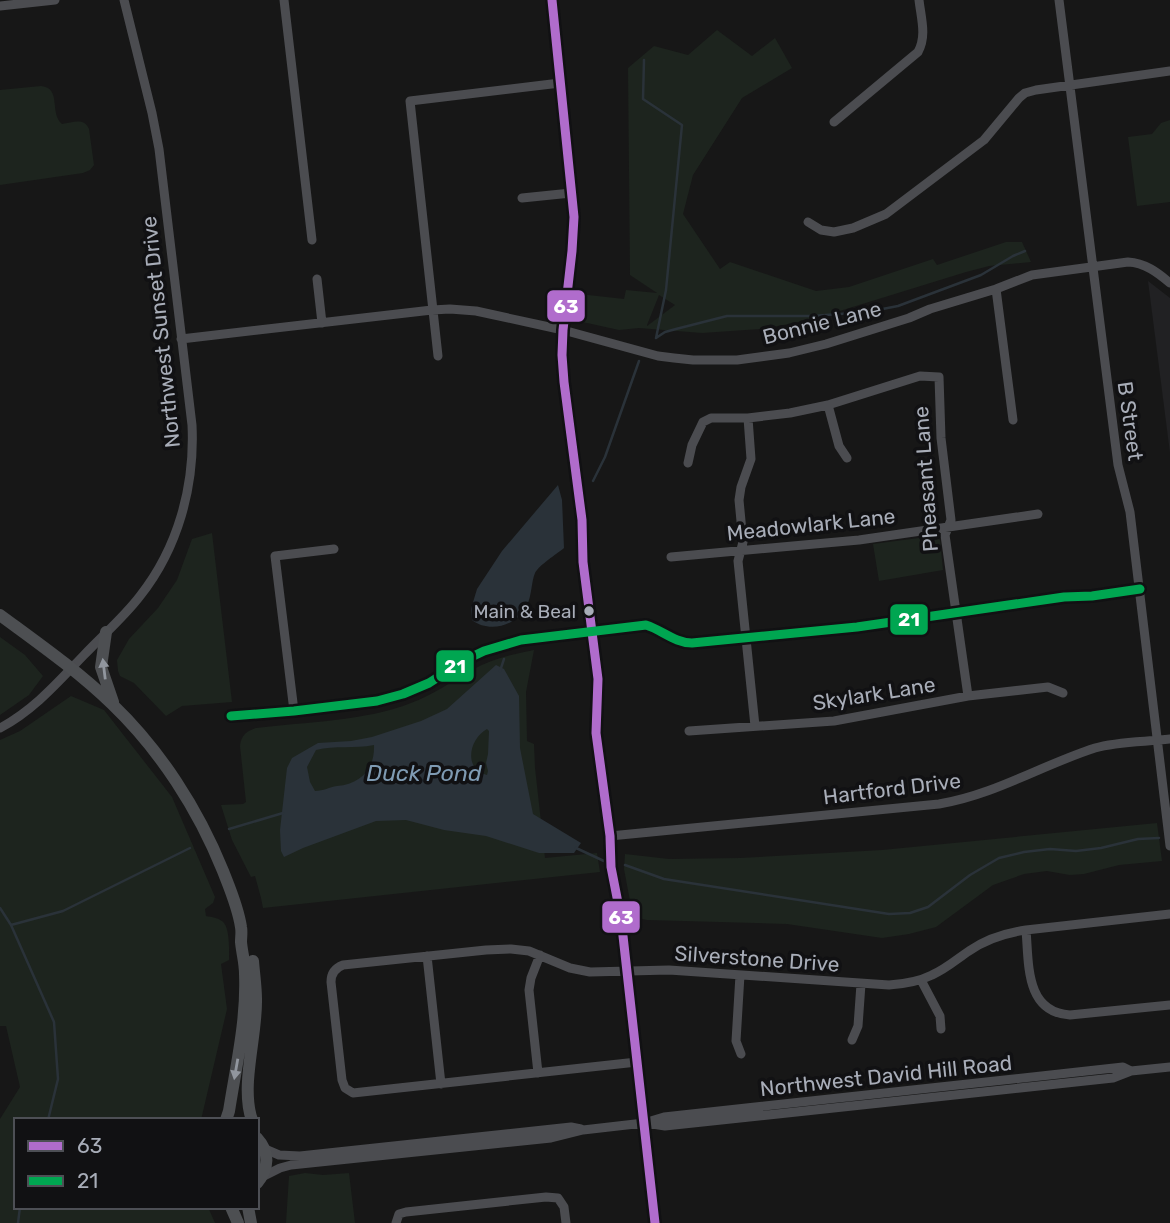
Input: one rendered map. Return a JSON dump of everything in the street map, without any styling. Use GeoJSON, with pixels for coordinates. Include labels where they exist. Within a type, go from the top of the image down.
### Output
{"type":"FeatureCollection","features":[{"type":"Feature","properties":{"kind":"main road"},"geometry":{"type":"LineString","coordinates":[[0,615],[72,668],[114,705],[155,751],[191,806],[219,861],[247,936],[253,961],[256,1000],[248,1109],[251,1118]]}},
{"type":"Feature","properties":{"kind":"main road"},"geometry":{"type":"LineString","coordinates":[[106,632],[101,667],[114,705]]}},
{"type":"Feature","properties":{"kind":"main road"},"geometry":{"type":"LineString","coordinates":[[227,1118],[244,1011],[246,972],[241,941],[242,928]]}},
{"type":"Feature","properties":{"kind":"main road"},"geometry":{"type":"LineString","coordinates":[[259,1141],[267,1158],[260,1180]]}},
{"type":"Feature","properties":{"kind":"street"},"geometry":{"type":"LineString","coordinates":[[0,6],[55,0]]}},
{"type":"Feature","properties":{"kind":"street","name":"Northwest Sunset Drive"},"geometry":{"type":"LineString","coordinates":[[0,728],[29,710],[139,597],[168,551],[185,506],[191,473],[192,437],[159,149],[124,0]]}},
{"type":"Feature","properties":{"kind":"street"},"geometry":{"type":"LineString","coordinates":[[284,0],[312,240]]}},
{"type":"Feature","properties":{"kind":"street"},"geometry":{"type":"LineString","coordinates":[[552,0],[574,217],[563,330],[564,382],[582,520],[583,562],[598,679],[596,733],[610,836],[611,867],[621,918],[655,1223]]}},
{"type":"Feature","properties":{"kind":"street"},"geometry":{"type":"LineString","coordinates":[[834,122],[918,52],[923,44],[919,0]]}},
{"type":"Feature","properties":{"kind":"street","name":"B Street"},"geometry":{"type":"LineString","coordinates":[[1059,0],[1118,465],[1130,512],[1170,846]]}},
{"type":"Feature","properties":{"kind":"street"},"geometry":{"type":"LineString","coordinates":[[808,222],[821,230],[834,232],[853,228],[897,208],[984,140],[1025,93],[1170,71]]}},
{"type":"Feature","properties":{"kind":"street"},"geometry":{"type":"LineString","coordinates":[[439,356],[410,101],[560,83]]}},
{"type":"Feature","properties":{"kind":"street"},"geometry":{"type":"LineString","coordinates":[[522,198],[571,193]]}},
{"type":"Feature","properties":{"kind":"street","name":"Bonnie Lane"},"geometry":{"type":"LineString","coordinates":[[181,339],[450,309],[476,311],[563,330],[658,356],[693,360],[737,360],[818,346],[1032,275],[1118,262],[1136,262],[1153,269],[1170,283]]}},
{"type":"Feature","properties":{"kind":"street"},"geometry":{"type":"LineString","coordinates":[[317,279],[322,323]]}},
{"type":"Feature","properties":{"kind":"street"},"geometry":{"type":"LineString","coordinates":[[996,289],[1013,420]]}},
{"type":"Feature","properties":{"kind":"street","name":"Pheasant Lane"},"geometry":{"type":"LineString","coordinates":[[688,463],[692,445],[703,422],[711,418],[748,418],[790,413],[828,405],[920,376],[939,377],[941,438],[951,520],[945,535],[968,696]]}},
{"type":"Feature","properties":{"kind":"street"},"geometry":{"type":"LineString","coordinates":[[828,405],[839,446],[847,458]]}},
{"type":"Feature","properties":{"kind":"street"},"geometry":{"type":"LineString","coordinates":[[748,418],[751,459],[739,500],[743,542],[738,561],[755,726]]}},
{"type":"Feature","properties":{"kind":"street","name":"Meadowlark Lane"},"geometry":{"type":"LineString","coordinates":[[671,557],[859,540],[1038,514]]}},
{"type":"Feature","properties":{"kind":"street"},"geometry":{"type":"LineString","coordinates":[[294,711],[275,556],[334,549]]}},
{"type":"Feature","properties":{"kind":"street"},"geometry":{"type":"LineString","coordinates":[[231,716],[377,701],[403,694],[429,682],[484,651],[521,640],[646,625],[686,643],[857,627],[1064,597],[1140,589]]}},
{"type":"Feature","properties":{"kind":"street","name":"Skylark Lane"},"geometry":{"type":"LineString","coordinates":[[689,731],[834,721],[968,696],[1048,687],[1063,693]]}},
{"type":"Feature","properties":{"kind":"street","name":"Hartford Drive"},"geometry":{"type":"LineString","coordinates":[[610,836],[949,803],[982,794],[1098,747],[1170,739]]}},
{"type":"Feature","properties":{"kind":"street","name":"Silverstone Drive"},"geometry":{"type":"LineString","coordinates":[[441,1084],[357,1093],[347,1090],[342,1082],[331,982],[334,971],[343,965],[500,948],[540,955],[580,971],[669,970],[861,984],[904,984],[921,980],[942,970],[985,941],[1004,934],[1170,914]]}},
{"type":"Feature","properties":{"kind":"street"},"geometry":{"type":"LineString","coordinates":[[1026,930],[1032,988],[1041,1002],[1054,1012],[1073,1015],[1170,1005]]}},
{"type":"Feature","properties":{"kind":"street"},"geometry":{"type":"LineString","coordinates":[[538,1073],[528,990],[540,955]]}},
{"type":"Feature","properties":{"kind":"street"},"geometry":{"type":"LineString","coordinates":[[427,956],[441,1084],[637,1062]]}},
{"type":"Feature","properties":{"kind":"street"},"geometry":{"type":"LineString","coordinates":[[740,975],[736,1041],[741,1054]]}},
{"type":"Feature","properties":{"kind":"street"},"geometry":{"type":"LineString","coordinates":[[921,980],[940,1016],[941,1029]]}},
{"type":"Feature","properties":{"kind":"street"},"geometry":{"type":"LineString","coordinates":[[852,1040],[858,1026],[861,984]]}},
{"type":"Feature","properties":{"kind":"street","name":"Northwest David Hill Road"},"geometry":{"type":"LineString","coordinates":[[260,1180],[291,1165],[551,1138],[583,1130],[644,1123],[664,1117],[1123,1067],[1131,1071],[1170,1067]]}},
{"type":"Feature","properties":{"kind":"street","name":"Northwest David Hill Road"},"geometry":{"type":"LineString","coordinates":[[259,1141],[279,1155],[300,1156],[571,1127],[583,1130]]}},
{"type":"Feature","properties":{"kind":"street"},"geometry":{"type":"LineString","coordinates":[[398,1219],[406,1212],[546,1196],[556,1197],[564,1208],[566,1223]]}},
{"type":"Feature","properties":{"kind":"shaded area"},"geometry":{"type":"Polygon","coordinates":[[[717,30],[752,56],[775,38],[792,68],[742,98],[693,175],[683,214],[720,269],[730,262],[816,291],[849,287],[933,259],[937,265],[1006,242],[1022,242],[1031,262],[989,266],[830,314],[760,329],[702,333],[639,328],[619,330],[578,321],[575,315],[579,294],[624,299],[626,290],[657,293],[630,275],[628,68],[654,46],[688,55],[717,30]],[[659,295],[647,326],[675,305],[659,295]]]}},
{"type":"Feature","properties":{"kind":"shaded area"},"geometry":{"type":"Polygon","coordinates":[[[41,86],[51,91],[56,114],[62,124],[77,122],[87,125],[94,165],[83,173],[0,185],[0,90],[41,86]]]}},
{"type":"Feature","properties":{"kind":"shaded area"},"geometry":{"type":"Polygon","coordinates":[[[1170,120],[1170,202],[1137,206],[1128,137],[1152,134],[1161,123],[1170,120]]]}},
{"type":"Feature","properties":{"kind":"shaded area"},"geometry":{"type":"Polygon","coordinates":[[[1148,281],[1170,298],[1170,453],[1148,281]]]}},
{"type":"Feature","properties":{"kind":"shaded area"},"geometry":{"type":"Polygon","coordinates":[[[212,533],[232,702],[182,706],[166,716],[134,683],[120,676],[117,660],[129,639],[158,608],[177,580],[192,539],[212,533]]]}},
{"type":"Feature","properties":{"kind":"shaded area"},"geometry":{"type":"Polygon","coordinates":[[[934,536],[940,540],[943,570],[879,581],[873,544],[934,536]]]}},
{"type":"Feature","properties":{"kind":"shaded area"},"geometry":{"type":"Polygon","coordinates":[[[0,637],[25,655],[43,676],[29,695],[0,715],[0,637]]]}},
{"type":"Feature","properties":{"kind":"shaded area"},"geometry":{"type":"Polygon","coordinates":[[[534,650],[526,692],[527,741],[534,744],[545,858],[597,853],[600,872],[263,908],[255,876],[251,877],[232,840],[221,805],[246,802],[240,746],[245,734],[256,728],[335,720],[393,709],[427,696],[487,663],[534,650]]]}},
{"type":"Feature","properties":{"kind":"shaded area"},"geometry":{"type":"Polygon","coordinates":[[[71,696],[104,710],[172,797],[215,897],[213,903],[205,909],[206,916],[222,921],[226,926],[229,960],[221,964],[227,1009],[201,1118],[14,1118],[14,1209],[209,1209],[215,1223],[0,1223],[0,1119],[20,1087],[6,1026],[0,1026],[0,740],[20,731],[71,696]]]}},
{"type":"Feature","properties":{"kind":"shaded area"},"geometry":{"type":"Polygon","coordinates":[[[1157,823],[1162,861],[1119,865],[1084,874],[1070,875],[1047,871],[1024,874],[993,885],[936,927],[882,938],[787,924],[647,920],[633,917],[624,869],[625,854],[669,859],[740,858],[882,850],[1157,823]]]}},
{"type":"Feature","properties":{"kind":"shaded area"},"geometry":{"type":"Polygon","coordinates":[[[305,1173],[349,1173],[355,1223],[286,1223],[289,1176],[305,1173]]]}},
{"type":"Feature","properties":{"kind":"water"},"geometry":{"type":"Polygon","coordinates":[[[558,485],[562,500],[564,548],[537,570],[529,601],[517,618],[495,627],[472,620],[471,609],[477,589],[502,551],[558,485]]]}},
{"type":"Feature","properties":{"kind":"water","name":"Duck Pond"},"geometry":{"type":"Polygon","coordinates":[[[496,665],[504,669],[519,696],[520,748],[533,814],[581,843],[574,853],[539,853],[486,836],[444,830],[406,820],[376,821],[284,857],[280,830],[287,768],[292,758],[318,743],[372,737],[421,721],[447,709],[496,665]],[[487,729],[476,740],[471,754],[474,767],[487,775],[489,731],[487,729]],[[374,745],[316,750],[307,767],[315,791],[345,785],[359,779],[372,762],[374,745]]]}},
{"type":"Feature","properties":{"kind":"waterway"},"geometry":{"type":"LineString","coordinates":[[644,60],[643,99],[682,125],[666,290],[656,338]]}},
{"type":"Feature","properties":{"kind":"waterway"},"geometry":{"type":"LineString","coordinates":[[656,338],[665,332],[727,316],[812,316],[867,312],[898,306],[981,275],[1025,251]]}},
{"type":"Feature","properties":{"kind":"waterway"},"geometry":{"type":"LineString","coordinates":[[593,481],[605,457],[639,361]]}},
{"type":"Feature","properties":{"kind":"waterway"},"geometry":{"type":"LineString","coordinates":[[500,671],[504,659]]}},
{"type":"Feature","properties":{"kind":"waterway"},"geometry":{"type":"LineString","coordinates":[[229,829],[283,813]]}},
{"type":"Feature","properties":{"kind":"waterway"},"geometry":{"type":"LineString","coordinates":[[625,865],[664,879],[889,914],[910,913],[928,907],[970,875],[999,858],[1024,852],[1050,849],[1076,851],[1138,839],[1159,838]]}},
{"type":"Feature","properties":{"kind":"waterway"},"geometry":{"type":"LineString","coordinates":[[11,925],[63,911],[190,848]]}},
{"type":"Feature","properties":{"kind":"waterway"},"geometry":{"type":"LineString","coordinates":[[576,848],[604,861]]}},
{"type":"Feature","properties":{"kind":"waterway"},"geometry":{"type":"LineString","coordinates":[[0,908],[11,925],[54,1022],[58,1079],[48,1118]]}},
{"type":"Feature","properties":{"kind":"waterway"},"geometry":{"type":"LineString","coordinates":[[18,1223],[20,1209]]}},
{"type":"Feature","properties":{"kind":"transit line","name":"63"},"geometry":{"type":"LineString","coordinates":[[552,0],[574,217],[563,330],[564,382],[582,520],[583,562],[598,679],[596,733],[610,836],[611,867],[621,918],[655,1223]]}},
{"type":"Feature","properties":{"kind":"transit line","name":"21"},"geometry":{"type":"LineString","coordinates":[[231,716],[377,701],[429,683],[484,651],[521,640],[646,625],[680,641],[692,643],[857,627],[1064,597],[1140,589]]}},
{"type":"Feature","properties":{"kind":"place","name":"Main & Beal"},"geometry":{"type":"Point","coordinates":[589,611]}}]}
